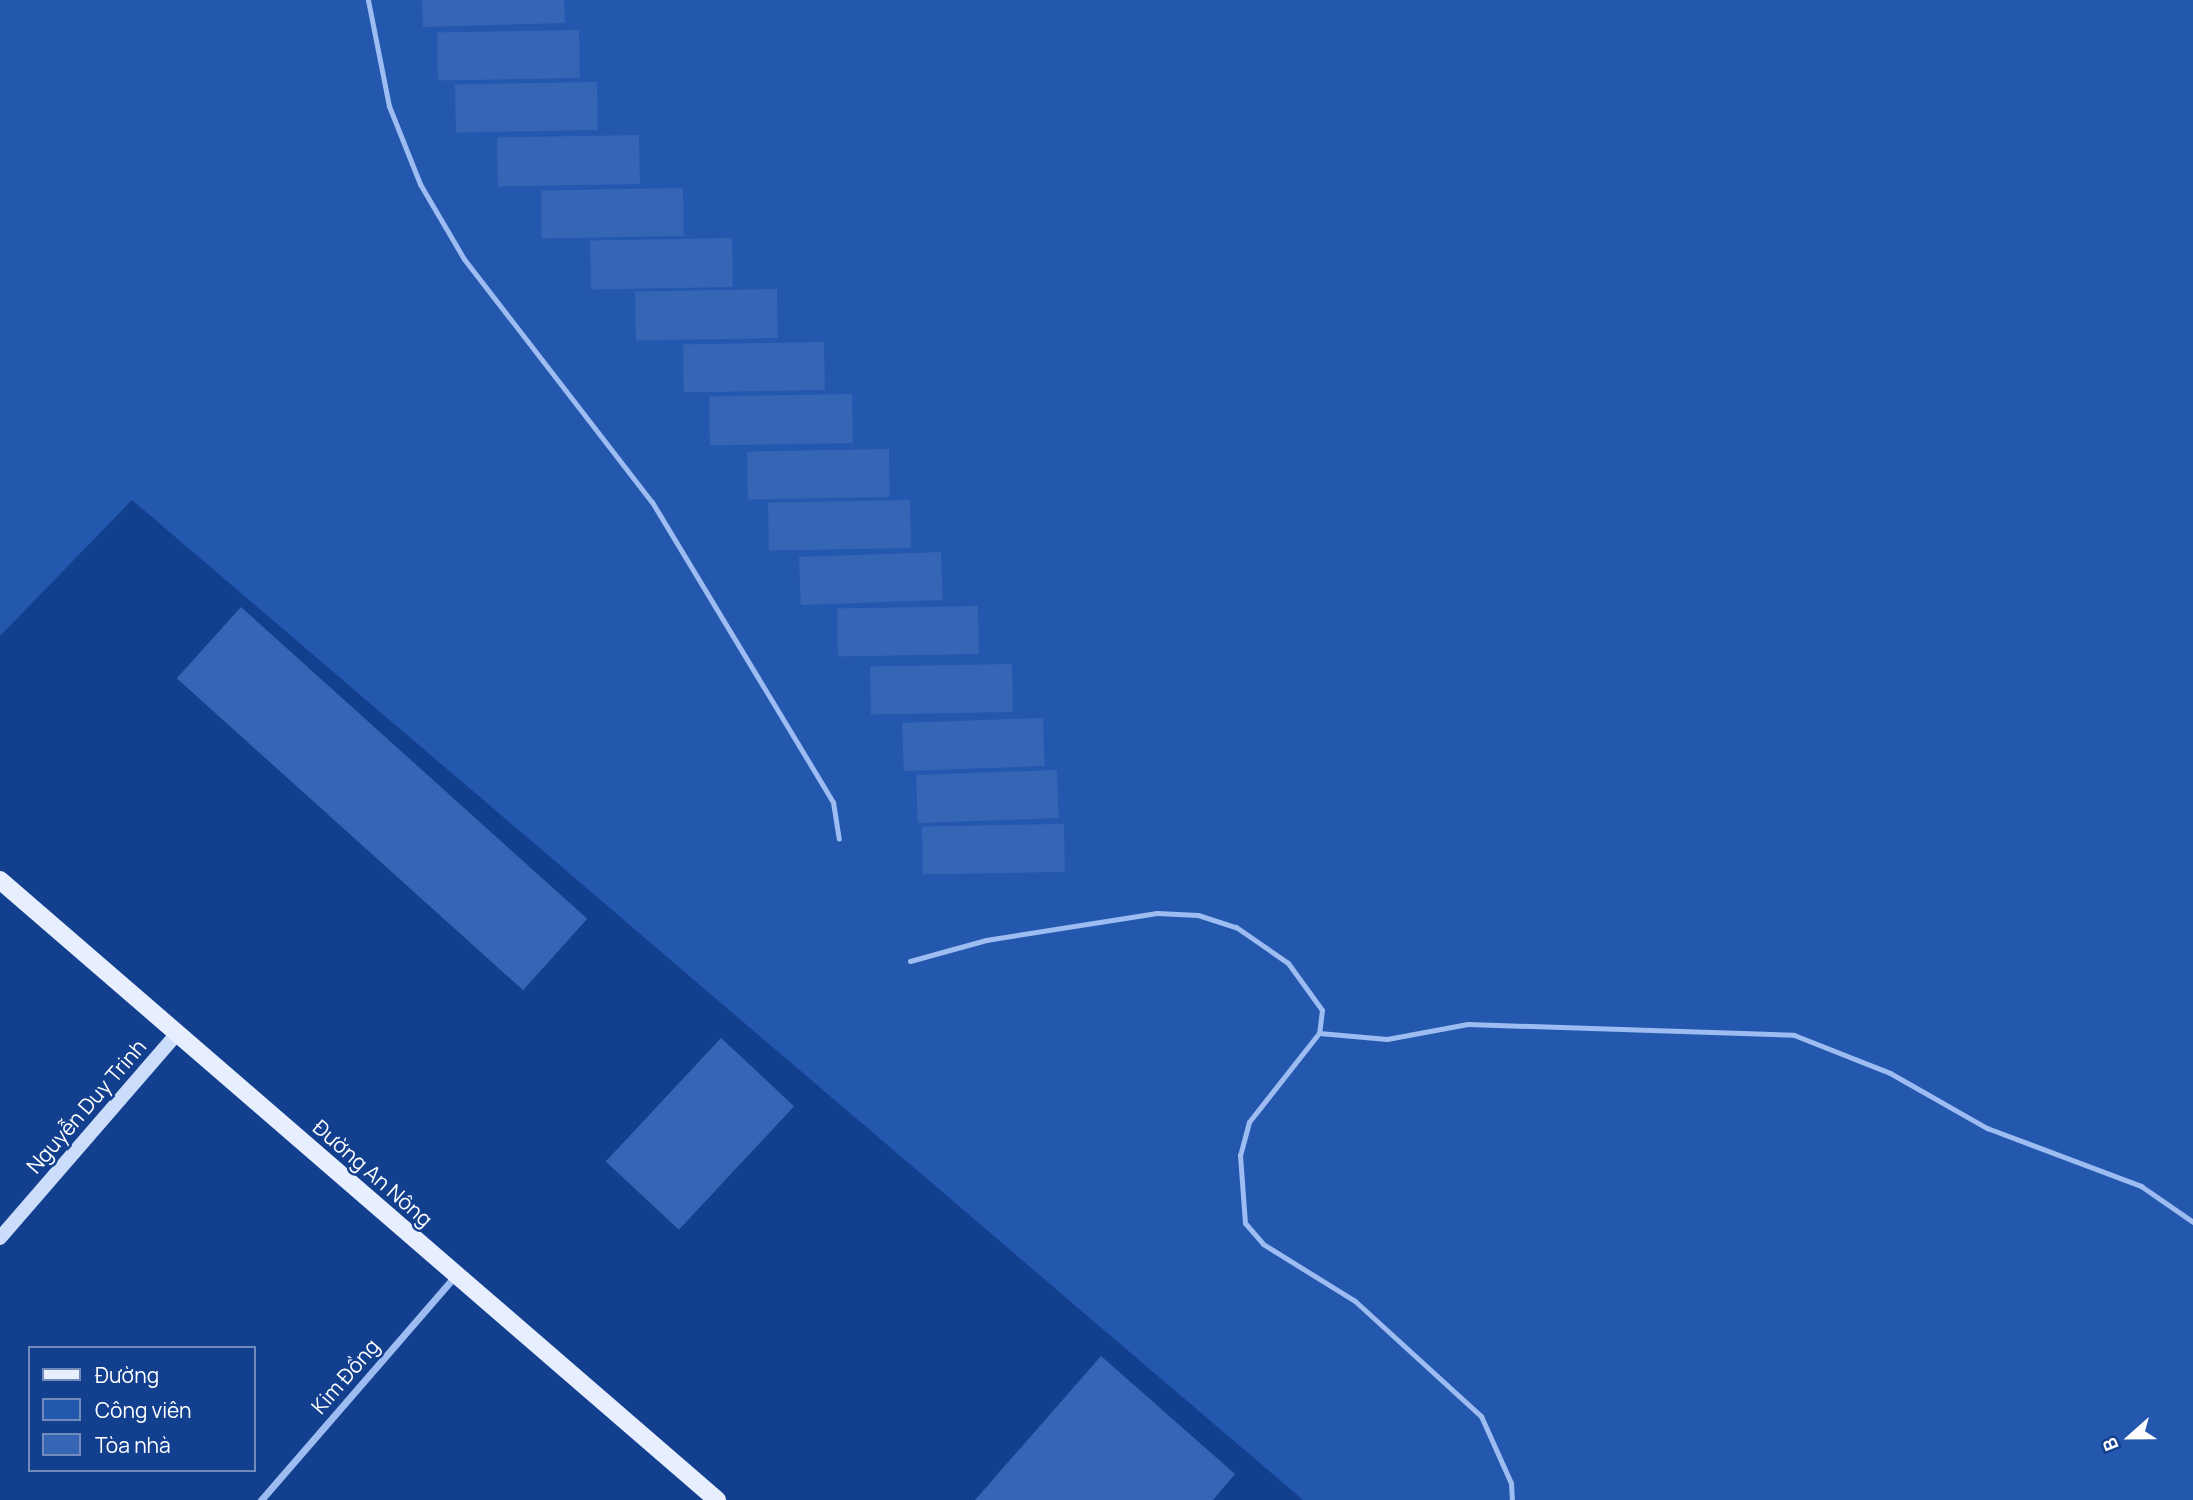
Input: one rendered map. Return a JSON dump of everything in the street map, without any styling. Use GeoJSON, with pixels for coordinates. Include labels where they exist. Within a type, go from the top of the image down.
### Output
{"type":"FeatureCollection","features":[{"type":"Feature","properties":{"kind":"main road","name":"Đường An Nông"},"geometry":{"type":"LineString","coordinates":[[0,880],[711,1498]]}},
{"type":"Feature","properties":{"kind":"street","name":"Nguyễn Duy Trinh"},"geometry":{"type":"LineString","coordinates":[[0,1238],[177,1034]]}},
{"type":"Feature","properties":{"kind":"street","name":"Kim Đồng"},"geometry":{"type":"LineString","coordinates":[[261,1500],[456,1274]]}},
{"type":"Feature","properties":{"kind":"lane"},"geometry":{"type":"LineString","coordinates":[[368,0],[389,106],[420,184],[464,259],[652,502],[833,803],[839,839]]}},
{"type":"Feature","properties":{"kind":"lane"},"geometry":{"type":"LineString","coordinates":[[911,961],[986,940],[1157,913],[1198,915],[1236,927],[1288,963],[1322,1010],[1319,1033],[1249,1122],[1240,1155],[1245,1223],[1264,1244],[1355,1301],[1473,1407],[1502,1461],[1512,1500]]}},
{"type":"Feature","properties":{"kind":"lane"},"geometry":{"type":"LineString","coordinates":[[1319,1033],[1387,1039],[1468,1024],[1794,1035],[1890,1073],[1987,1128],[2141,1186],[2193,1222]]}},
{"type":"Feature","properties":{"kind":"green space"},"geometry":{"type":"Polygon","coordinates":[[[0,0],[2193,0],[2193,1500],[1303,1500],[132,500],[0,636],[0,0]]]}},
{"type":"Feature","properties":{"kind":"building"},"geometry":{"type":"Polygon","coordinates":[[[422,0],[564,0],[565,23],[423,27],[422,0]]]}},
{"type":"Feature","properties":{"kind":"building"},"geometry":{"type":"Polygon","coordinates":[[[579,30],[580,78],[438,80],[437,32],[579,30]]]}},
{"type":"Feature","properties":{"kind":"building"},"geometry":{"type":"Polygon","coordinates":[[[597,82],[598,130],[456,132],[455,84],[597,82]]]}},
{"type":"Feature","properties":{"kind":"building"},"geometry":{"type":"Polygon","coordinates":[[[639,135],[640,184],[498,186],[497,137],[639,135]]]}},
{"type":"Feature","properties":{"kind":"building"},"geometry":{"type":"Polygon","coordinates":[[[683,188],[684,236],[542,238],[541,190],[683,188]]]}},
{"type":"Feature","properties":{"kind":"building"},"geometry":{"type":"Polygon","coordinates":[[[732,238],[733,287],[591,289],[590,240],[732,238]]]}},
{"type":"Feature","properties":{"kind":"building"},"geometry":{"type":"Polygon","coordinates":[[[777,289],[778,338],[636,340],[635,291],[777,289]]]}},
{"type":"Feature","properties":{"kind":"building"},"geometry":{"type":"Polygon","coordinates":[[[824,342],[825,390],[684,392],[683,344],[824,342]]]}},
{"type":"Feature","properties":{"kind":"building"},"geometry":{"type":"Polygon","coordinates":[[[852,394],[853,443],[710,445],[709,396],[852,394]]]}},
{"type":"Feature","properties":{"kind":"building"},"geometry":{"type":"Polygon","coordinates":[[[889,449],[890,497],[748,499],[747,451],[889,449]]]}},
{"type":"Feature","properties":{"kind":"building"},"geometry":{"type":"Polygon","coordinates":[[[910,500],[911,548],[769,550],[768,502],[910,500]]]}},
{"type":"Feature","properties":{"kind":"building"},"geometry":{"type":"Polygon","coordinates":[[[941,552],[943,600],[801,605],[799,557],[941,552]]]}},
{"type":"Feature","properties":{"kind":"building"},"geometry":{"type":"Polygon","coordinates":[[[978,606],[979,654],[838,656],[837,608],[978,606]]]}},
{"type":"Feature","properties":{"kind":"building"},"geometry":{"type":"Polygon","coordinates":[[[241,607],[587,919],[523,990],[177,678],[241,607]]]}},
{"type":"Feature","properties":{"kind":"building"},"geometry":{"type":"Polygon","coordinates":[[[1012,664],[1013,712],[871,714],[870,666],[1012,664]]]}},
{"type":"Feature","properties":{"kind":"building"},"geometry":{"type":"Polygon","coordinates":[[[1043,718],[1045,766],[904,771],[902,723],[1043,718]]]}},
{"type":"Feature","properties":{"kind":"building"},"geometry":{"type":"Polygon","coordinates":[[[1057,770],[1059,818],[918,823],[916,775],[1057,770]]]}},
{"type":"Feature","properties":{"kind":"building"},"geometry":{"type":"Polygon","coordinates":[[[1064,824],[1065,872],[923,874],[922,826],[1064,824]]]}},
{"type":"Feature","properties":{"kind":"building"},"geometry":{"type":"Polygon","coordinates":[[[721,1038],[794,1106],[679,1230],[606,1162],[721,1038]]]}},
{"type":"Feature","properties":{"kind":"building"},"geometry":{"type":"Polygon","coordinates":[[[1101,1356],[1235,1474],[1213,1500],[975,1500],[1101,1356]]]}}]}
